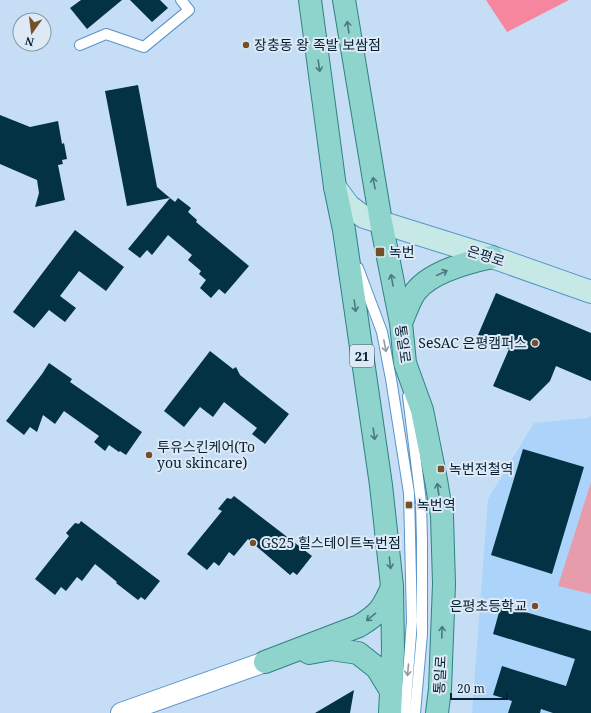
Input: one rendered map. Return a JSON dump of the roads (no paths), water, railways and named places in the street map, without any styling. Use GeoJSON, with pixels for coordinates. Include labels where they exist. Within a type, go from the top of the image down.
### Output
{"type":"FeatureCollection","features":[{"type":"Feature","properties":{"kind":"main road","name":"21"},"geometry":{"type":"LineString","coordinates":[[310,0],[335,187],[344,230],[381,485],[392,586],[393,650],[390,713]]}},
{"type":"Feature","properties":{"kind":"main road","name":"통일로"},"geometry":{"type":"LineString","coordinates":[[344,0],[381,222],[401,323],[404,364],[422,410],[442,516],[444,584],[440,689],[437,713]]}},
{"type":"Feature","properties":{"kind":"main road","name":"은평로"},"geometry":{"type":"LineString","coordinates":[[335,187],[349,206],[364,217],[492,257],[591,292]]}},
{"type":"Feature","properties":{"kind":"main road"},"geometry":{"type":"LineString","coordinates":[[401,323],[417,290],[431,278],[461,264],[492,257]]}},
{"type":"Feature","properties":{"kind":"main road"},"geometry":{"type":"LineString","coordinates":[[265,662],[359,626],[372,618],[383,607],[392,586]]}},
{"type":"Feature","properties":{"kind":"main road"},"geometry":{"type":"LineString","coordinates":[[265,662],[331,649],[358,653],[377,668],[391,691]]}},
{"type":"Feature","properties":{"kind":"street"},"geometry":{"type":"LineString","coordinates":[[121,713],[265,662]]}},
{"type":"Feature","properties":{"kind":"lane"},"geometry":{"type":"LineString","coordinates":[[80,45],[106,34],[144,47],[189,10],[181,0]]}},
{"type":"Feature","properties":{"kind":"lane"},"geometry":{"type":"LineString","coordinates":[[344,230],[382,332],[391,379],[408,493],[412,621],[405,713]]}},
{"type":"Feature","properties":{"kind":"lane"},"geometry":{"type":"LineString","coordinates":[[404,364],[421,502],[422,634],[415,713]]}},
{"type":"Feature","properties":{"kind":"place","name":"장충동 왕 족발 보쌈점"},"geometry":{"type":"Point","coordinates":[246,45]}},
{"type":"Feature","properties":{"kind":"place","name":"녹번"},"geometry":{"type":"Point","coordinates":[380,252]}},
{"type":"Feature","properties":{"kind":"place","name":"SeSAC 은평캠퍼스"},"geometry":{"type":"Point","coordinates":[535,343]}},
{"type":"Feature","properties":{"kind":"place","name":"투유스킨케어(To you skincare)"},"geometry":{"type":"Point","coordinates":[149,455]}},
{"type":"Feature","properties":{"kind":"place","name":"녹번전철역"},"geometry":{"type":"Point","coordinates":[441,469]}},
{"type":"Feature","properties":{"kind":"place","name":"녹번역"},"geometry":{"type":"Point","coordinates":[409,505]}},
{"type":"Feature","properties":{"kind":"place","name":"GS25 힐스테이트녹번점"},"geometry":{"type":"Point","coordinates":[253,543]}},
{"type":"Feature","properties":{"kind":"place","name":"은평초등학교"},"geometry":{"type":"Point","coordinates":[535,606]}}]}
